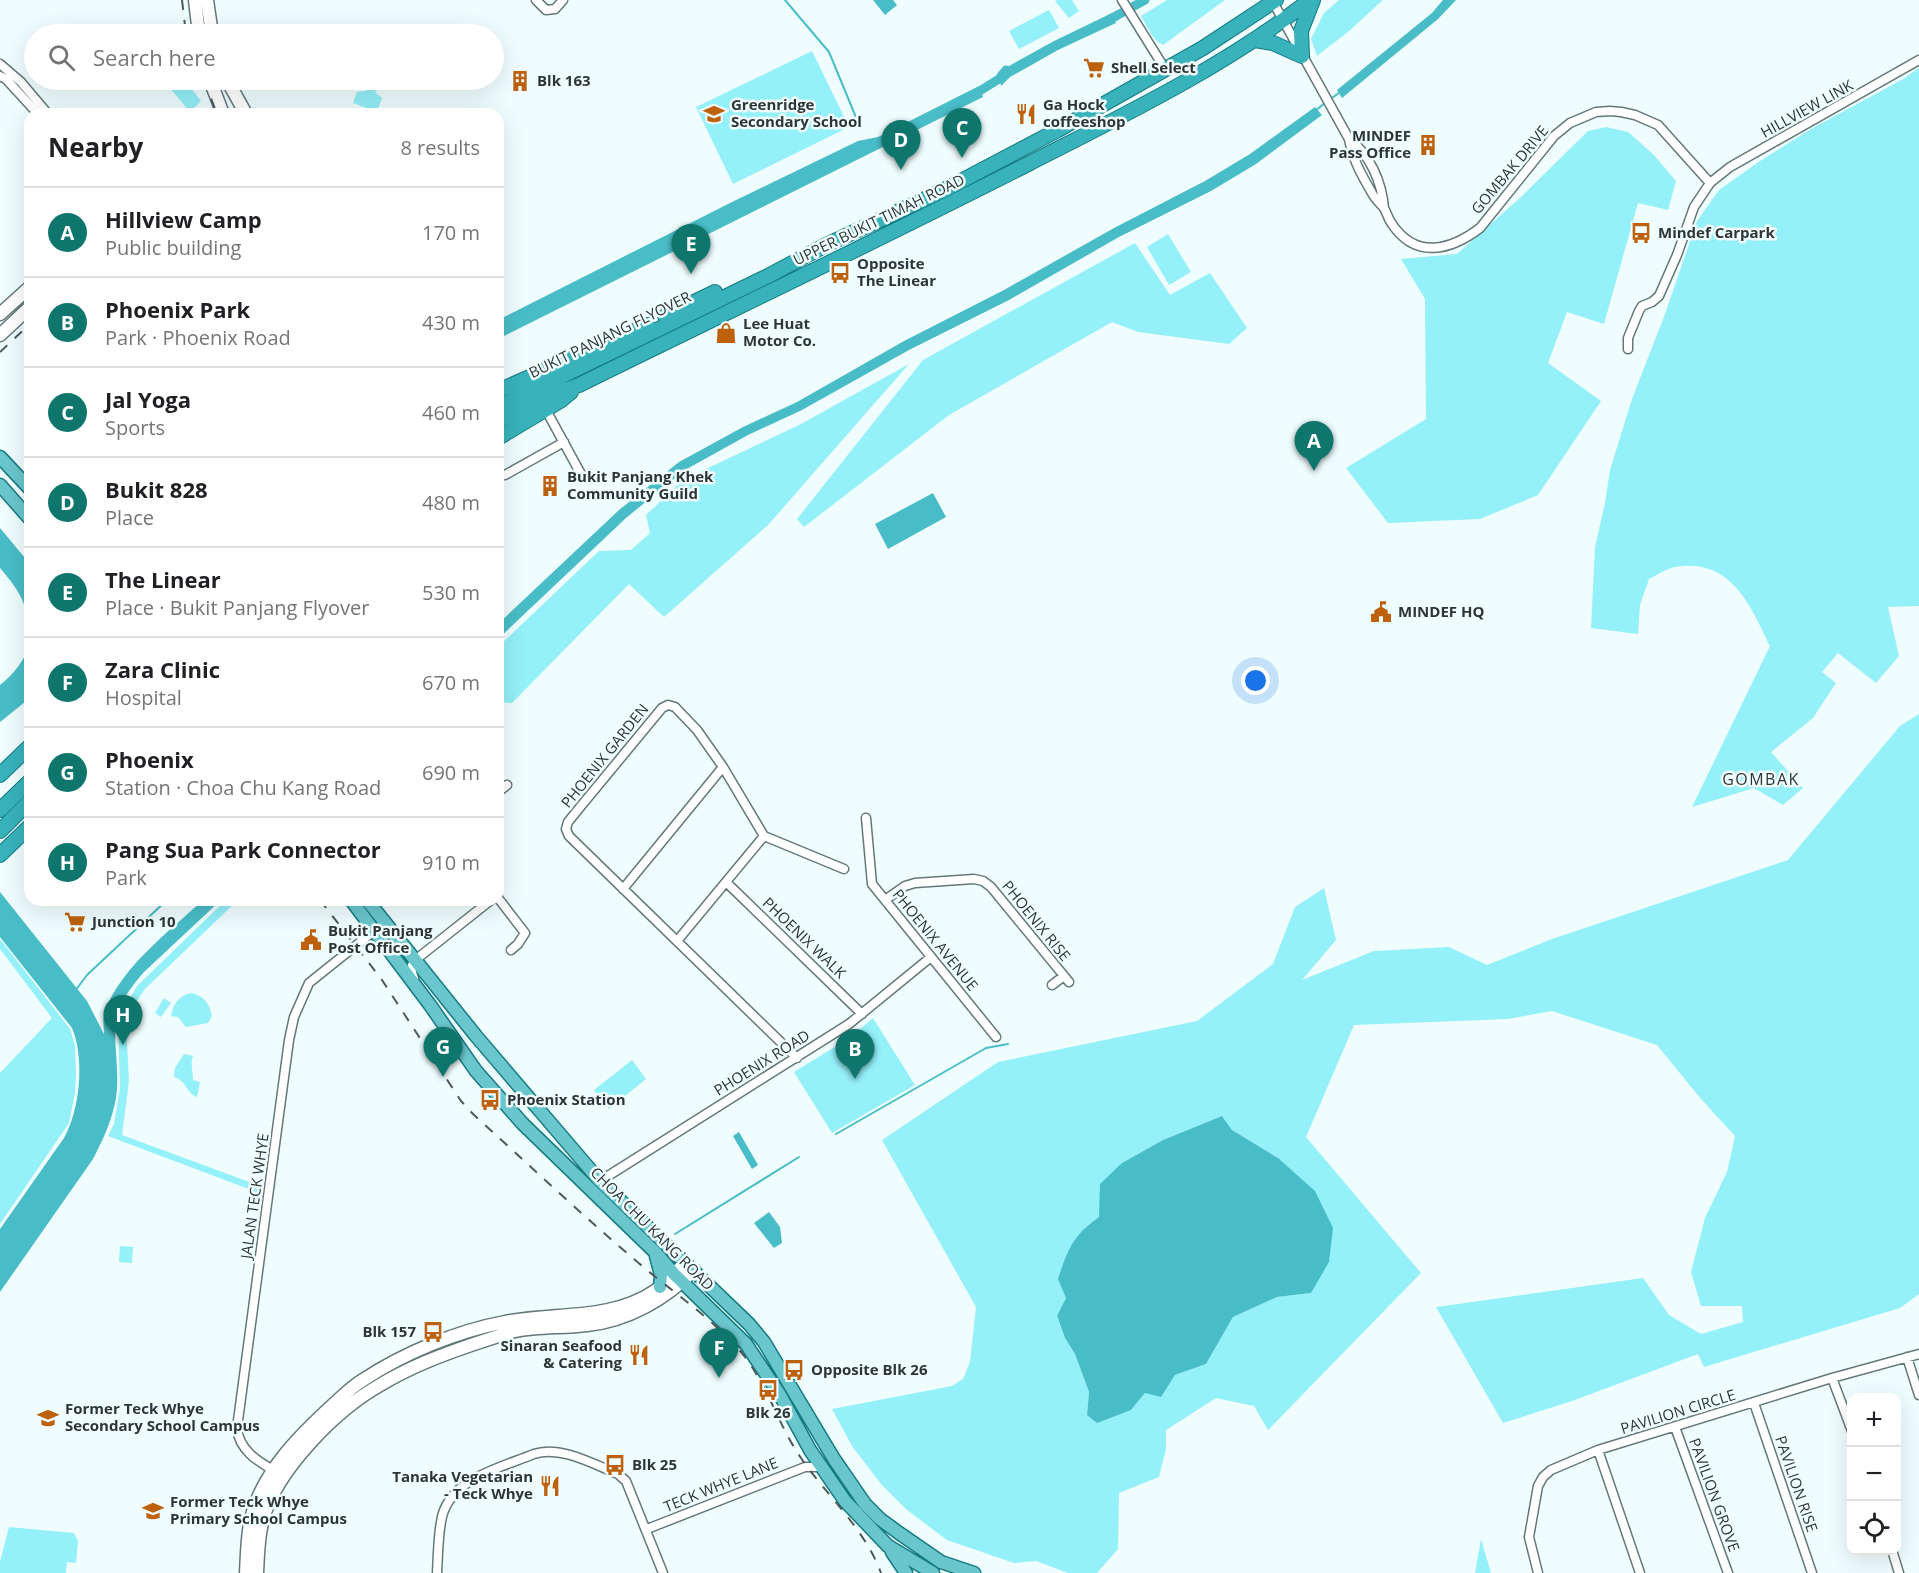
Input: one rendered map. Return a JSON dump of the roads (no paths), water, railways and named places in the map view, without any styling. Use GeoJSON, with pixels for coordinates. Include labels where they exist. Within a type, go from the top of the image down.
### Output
{"type":"FeatureCollection","features":[{"type":"Feature","properties":{"kind":"highway","name":"UPPER BUKIT TIMAH ROAD"},"geometry":{"type":"LineString","coordinates":[[579,385],[1049,153],[1176,86],[1255,40],[1312,0]]}},
{"type":"Feature","properties":{"kind":"highway"},"geometry":{"type":"LineString","coordinates":[[1255,40],[1273,43],[1302,56],[1301,31],[1312,0]]}},
{"type":"Feature","properties":{"kind":"highway","name":"UPPER BUKIT TIMAH ROAD"},"geometry":{"type":"LineString","coordinates":[[768,276],[826,245],[942,191],[1058,130],[1203,48],[1274,1]]}},
{"type":"Feature","properties":{"kind":"highway"},"geometry":{"type":"LineString","coordinates":[[504,389],[747,278],[768,276]]}},
{"type":"Feature","properties":{"kind":"highway","name":"BUKIT PANJANG FLYOVER"},"geometry":{"type":"LineString","coordinates":[[504,404],[768,276]]}},
{"type":"Feature","properties":{"kind":"highway"},"geometry":{"type":"LineString","coordinates":[[504,434],[560,402],[579,385]]}},
{"type":"Feature","properties":{"kind":"highway","name":"BUKIT PANJANG FLYOVER"},"geometry":{"type":"LineString","coordinates":[[504,418],[556,393],[579,385]]}},
{"type":"Feature","properties":{"kind":"highway"},"geometry":{"type":"LineString","coordinates":[[0,776],[24,752]]}},
{"type":"Feature","properties":{"kind":"highway"},"geometry":{"type":"LineString","coordinates":[[2,808],[24,787]]}},
{"type":"Feature","properties":{"kind":"highway"},"geometry":{"type":"LineString","coordinates":[[0,831],[24,807]]}},
{"type":"Feature","properties":{"kind":"highway"},"geometry":{"type":"LineString","coordinates":[[0,855],[24,832]]}},
{"type":"Feature","properties":{"kind":"main road"},"geometry":{"type":"LineString","coordinates":[[195,0],[198,24]]}},
{"type":"Feature","properties":{"kind":"main road"},"geometry":{"type":"LineString","coordinates":[[207,0],[211,24]]}},
{"type":"Feature","properties":{"kind":"main road"},"geometry":{"type":"LineString","coordinates":[[214,90],[221,108]]}},
{"type":"Feature","properties":{"kind":"main road"},"geometry":{"type":"LineString","coordinates":[[231,90],[238,108]]}},
{"type":"Feature","properties":{"kind":"main road"},"geometry":{"type":"LineString","coordinates":[[0,314],[24,292]]}},
{"type":"Feature","properties":{"kind":"main road"},"geometry":{"type":"LineString","coordinates":[[0,335],[24,313]]}},
{"type":"Feature","properties":{"kind":"main road"},"geometry":{"type":"LineString","coordinates":[[0,457],[24,483]]}},
{"type":"Feature","properties":{"kind":"main road"},"geometry":{"type":"LineString","coordinates":[[0,484],[24,512]]}},
{"type":"Feature","properties":{"kind":"main road","name":"CHOA CHU KANG ROAD"},"geometry":{"type":"LineString","coordinates":[[355,906],[476,1071],[523,1124],[746,1344],[780,1395],[810,1450],[845,1501],[888,1546],[937,1569],[974,1573]]}},
{"type":"Feature","properties":{"kind":"main road","name":"CHOA CHU KANG ROAD"},"geometry":{"type":"LineString","coordinates":[[372,906],[414,961],[600,1181],[749,1324],[764,1342],[834,1460],[865,1504],[937,1569]]}},
{"type":"Feature","properties":{"kind":"main road"},"geometry":{"type":"LineString","coordinates":[[476,1071],[493,1080],[498,1070],[494,1057]]}},
{"type":"Feature","properties":{"kind":"main road"},"geometry":{"type":"LineString","coordinates":[[509,1108],[501,1089],[508,1083],[518,1086]]}},
{"type":"Feature","properties":{"kind":"main road"},"geometry":{"type":"LineString","coordinates":[[655,1252],[659,1266],[660,1287]]}},
{"type":"Feature","properties":{"kind":"main road"},"geometry":{"type":"LineString","coordinates":[[246,1573],[251,1517],[309,1427],[360,1381],[419,1349],[468,1332],[507,1322],[607,1311],[642,1298],[679,1278],[689,1266]]}},
{"type":"Feature","properties":{"kind":"main road"},"geometry":{"type":"LineString","coordinates":[[257,1573],[263,1518],[278,1473],[349,1407],[378,1385],[423,1362],[517,1331],[587,1325],[617,1319],[638,1311],[677,1287],[679,1278]]}},
{"type":"Feature","properties":{"kind":"main road"},"geometry":{"type":"LineString","coordinates":[[888,1546],[906,1573]]}},
{"type":"Feature","properties":{"kind":"street"},"geometry":{"type":"LineString","coordinates":[[536,0],[542,8],[550,10],[560,6],[563,0]]}},
{"type":"Feature","properties":{"kind":"street","name":"GOMBAK DRIVE"},"geometry":{"type":"LineString","coordinates":[[1274,1],[1349,139],[1361,147],[1383,191],[1384,208],[1392,225],[1410,241],[1421,247],[1441,248],[1465,239],[1480,228],[1554,136],[1570,123],[1596,112],[1610,111],[1635,115],[1658,125],[1710,183]]}},
{"type":"Feature","properties":{"kind":"street"},"geometry":{"type":"LineString","coordinates":[[1122,2],[1165,69]]}},
{"type":"Feature","properties":{"kind":"street","name":"HILLVIEW LINK"},"geometry":{"type":"LineString","coordinates":[[1710,183],[1730,167],[1919,60]]}},
{"type":"Feature","properties":{"kind":"street"},"geometry":{"type":"LineString","coordinates":[[0,64],[24,86]]}},
{"type":"Feature","properties":{"kind":"street"},"geometry":{"type":"LineString","coordinates":[[0,76],[32,108]]}},
{"type":"Feature","properties":{"kind":"street"},"geometry":{"type":"LineString","coordinates":[[28,90],[43,108]]}},
{"type":"Feature","properties":{"kind":"street"},"geometry":{"type":"LineString","coordinates":[[1628,349],[1628,338],[1639,311],[1642,306],[1659,296],[1694,207],[1710,183]]}},
{"type":"Feature","properties":{"kind":"street"},"geometry":{"type":"LineString","coordinates":[[546,410],[582,476]]}},
{"type":"Feature","properties":{"kind":"street"},"geometry":{"type":"LineString","coordinates":[[505,475],[564,442]]}},
{"type":"Feature","properties":{"kind":"street","name":"PHOENIX GARDEN"},"geometry":{"type":"LineString","coordinates":[[764,836],[723,767],[697,730],[675,707],[668,705],[662,708],[581,806],[568,822],[566,829],[570,836],[623,889],[797,1058]]}},
{"type":"Feature","properties":{"kind":"street"},"geometry":{"type":"LineString","coordinates":[[623,889],[723,767]]}},
{"type":"Feature","properties":{"kind":"street","name":"PHOENIX AVENUE"},"geometry":{"type":"LineString","coordinates":[[866,818],[872,884],[996,1037]]}},
{"type":"Feature","properties":{"kind":"street"},"geometry":{"type":"LineString","coordinates":[[677,941],[764,836],[844,869]]}},
{"type":"Feature","properties":{"kind":"street","name":"PHOENIX RISE"},"geometry":{"type":"LineString","coordinates":[[885,900],[911,884],[970,879],[983,881],[988,884],[1066,979],[1052,985]]}},
{"type":"Feature","properties":{"kind":"street","name":"PHOENIX WALK"},"geometry":{"type":"LineString","coordinates":[[726,882],[862,1014]]}},
{"type":"Feature","properties":{"kind":"street"},"geometry":{"type":"LineString","coordinates":[[422,995],[411,965],[483,906]]}},
{"type":"Feature","properties":{"kind":"street"},"geometry":{"type":"LineString","coordinates":[[504,906],[525,933],[511,950]]}},
{"type":"Feature","properties":{"kind":"street","name":"JALAN TECK WHYE"},"geometry":{"type":"LineString","coordinates":[[278,1473],[242,1446],[237,1428],[289,1040],[294,1017],[309,983],[374,931]]}},
{"type":"Feature","properties":{"kind":"street","name":"PHOENIX ROAD"},"geometry":{"type":"LineString","coordinates":[[600,1181],[797,1058],[862,1014],[931,957]]}},
{"type":"Feature","properties":{"kind":"street","name":"PAVILION CIRCLE"},"geometry":{"type":"LineString","coordinates":[[1538,1573],[1529,1538],[1538,1486],[1551,1470],[1598,1450],[1832,1378],[1919,1354]]}},
{"type":"Feature","properties":{"kind":"street"},"geometry":{"type":"LineString","coordinates":[[1907,1358],[1919,1395]]}},
{"type":"Feature","properties":{"kind":"street"},"geometry":{"type":"LineString","coordinates":[[1832,1378],[1847,1420]]}},
{"type":"Feature","properties":{"kind":"street","name":"PAVILION RISE"},"geometry":{"type":"LineString","coordinates":[[1754,1403],[1812,1573]]}},
{"type":"Feature","properties":{"kind":"street","name":"PAVILION GROVE"},"geometry":{"type":"LineString","coordinates":[[1676,1427],[1728,1573]]}},
{"type":"Feature","properties":{"kind":"street"},"geometry":{"type":"LineString","coordinates":[[805,1467],[810,1450]]}},
{"type":"Feature","properties":{"kind":"street"},"geometry":{"type":"LineString","coordinates":[[1598,1450],[1640,1573]]}},
{"type":"Feature","properties":{"kind":"street"},"geometry":{"type":"LineString","coordinates":[[438,1573],[441,1521],[453,1495],[477,1477],[541,1452],[559,1451],[618,1474],[630,1486],[663,1573]]}},
{"type":"Feature","properties":{"kind":"street","name":"TECK WHYE LANE"},"geometry":{"type":"LineString","coordinates":[[647,1529],[805,1467],[822,1467]]}},
{"type":"Feature","properties":{"kind":"street"},"geometry":{"type":"LineString","coordinates":[[1893,1555],[1899,1573]]}},
{"type":"Feature","properties":{"kind":"waterway"},"geometry":{"type":"LineString","coordinates":[[785,0],[829,52],[860,127]]}},
{"type":"Feature","properties":{"kind":"waterway"},"geometry":{"type":"LineString","coordinates":[[1105,22],[1145,0]]}},
{"type":"Feature","properties":{"kind":"waterway"},"geometry":{"type":"LineString","coordinates":[[970,97],[999,79],[1006,70]]}},
{"type":"Feature","properties":{"kind":"waterway"},"geometry":{"type":"LineString","coordinates":[[1329,100],[1339,93]]}},
{"type":"Feature","properties":{"kind":"waterway"},"geometry":{"type":"LineString","coordinates":[[1315,111],[1325,103]]}},
{"type":"Feature","properties":{"kind":"waterway"},"geometry":{"type":"LineString","coordinates":[[75,991],[87,975],[161,906]]}},
{"type":"Feature","properties":{"kind":"waterway"},"geometry":{"type":"LineString","coordinates":[[836,1134],[986,1048],[1008,1044]]}},
{"type":"Feature","properties":{"kind":"waterway"},"geometry":{"type":"LineString","coordinates":[[675,1234],[799,1157]]}},
{"type":"Feature","properties":{"kind":"railway"},"geometry":{"type":"LineString","coordinates":[[182,0],[185,24]]}},
{"type":"Feature","properties":{"kind":"railway"},"geometry":{"type":"LineString","coordinates":[[208,90],[215,108]]}},
{"type":"Feature","properties":{"kind":"railway"},"geometry":{"type":"LineString","coordinates":[[0,352],[24,330]]}},
{"type":"Feature","properties":{"kind":"railway"},"geometry":{"type":"LineString","coordinates":[[325,906],[382,980],[461,1101],[473,1114],[620,1247],[706,1317],[741,1352],[758,1377],[801,1458],[856,1527],[881,1573]]}},
{"type":"Feature","properties":{"kind":"place","name":"Shell Select"},"geometry":{"type":"Point","coordinates":[1094,68]}},
{"type":"Feature","properties":{"kind":"place","name":"Blk 163"},"geometry":{"type":"Point","coordinates":[520,81]}},
{"type":"Feature","properties":{"kind":"place","name":"Greenridge Secondary School"},"geometry":{"type":"Point","coordinates":[714,114]}},
{"type":"Feature","properties":{"kind":"place","name":"Ga Hock coffeeshop"},"geometry":{"type":"Point","coordinates":[1026,114]}},
{"type":"Feature","properties":{"kind":"place","name":"MINDEF Pass Office"},"geometry":{"type":"Point","coordinates":[1428,145]}},
{"type":"Feature","properties":{"kind":"place","name":"Jal Yoga"},"geometry":{"type":"Point","coordinates":[962,158]}},
{"type":"Feature","properties":{"kind":"place","name":"Bukit 828"},"geometry":{"type":"Point","coordinates":[901,170]}},
{"type":"Feature","properties":{"kind":"place","name":"Mindef Carpark"},"geometry":{"type":"Point","coordinates":[1641,233]}},
{"type":"Feature","properties":{"kind":"place","name":"Opposite The Linear"},"geometry":{"type":"Point","coordinates":[840,273]}},
{"type":"Feature","properties":{"kind":"place","name":"The Linear"},"geometry":{"type":"Point","coordinates":[691,274]}},
{"type":"Feature","properties":{"kind":"place","name":"Lee Huat Motor Co."},"geometry":{"type":"Point","coordinates":[726,333]}},
{"type":"Feature","properties":{"kind":"place","name":"Hillview Camp"},"geometry":{"type":"Point","coordinates":[1314,471]}},
{"type":"Feature","properties":{"kind":"place","name":"Bukit Panjang Khek Community Guild"},"geometry":{"type":"Point","coordinates":[550,486]}},
{"type":"Feature","properties":{"kind":"place","name":"MINDEF HQ"},"geometry":{"type":"Point","coordinates":[1381,612]}},
{"type":"Feature","properties":{"kind":"place","name":"Junction 10"},"geometry":{"type":"Point","coordinates":[75,922]}},
{"type":"Feature","properties":{"kind":"place","name":"Bukit Panjang Post Office"},"geometry":{"type":"Point","coordinates":[311,940]}},
{"type":"Feature","properties":{"kind":"place","name":"Pang Sua Park Connector"},"geometry":{"type":"Point","coordinates":[123,1045]}},
{"type":"Feature","properties":{"kind":"place","name":"Phoenix"},"geometry":{"type":"Point","coordinates":[443,1077]}},
{"type":"Feature","properties":{"kind":"place","name":"Phoenix Park"},"geometry":{"type":"Point","coordinates":[855,1079]}},
{"type":"Feature","properties":{"kind":"place","name":"Phoenix Station"},"geometry":{"type":"Point","coordinates":[490,1100]}},
{"type":"Feature","properties":{"kind":"place","name":"Blk 157"},"geometry":{"type":"Point","coordinates":[433,1332]}},
{"type":"Feature","properties":{"kind":"place","name":"Sinaran Seafood & Catering"},"geometry":{"type":"Point","coordinates":[639,1355]}},
{"type":"Feature","properties":{"kind":"place","name":"Opposite Blk 26"},"geometry":{"type":"Point","coordinates":[794,1370]}},
{"type":"Feature","properties":{"kind":"place","name":"Zara Clinic"},"geometry":{"type":"Point","coordinates":[719,1378]}},
{"type":"Feature","properties":{"kind":"place","name":"Blk 26"},"geometry":{"type":"Point","coordinates":[768,1390]}},
{"type":"Feature","properties":{"kind":"place","name":"Former Teck Whye Secondary School Campus"},"geometry":{"type":"Point","coordinates":[48,1418]}},
{"type":"Feature","properties":{"kind":"place","name":"Blk 25"},"geometry":{"type":"Point","coordinates":[615,1465]}},
{"type":"Feature","properties":{"kind":"place","name":"Tanaka Vegetarian - Teck Whye"},"geometry":{"type":"Point","coordinates":[550,1486]}},
{"type":"Feature","properties":{"kind":"place","name":"Former Teck Whye Primary School Campus"},"geometry":{"type":"Point","coordinates":[153,1511]}},
{"type":"Feature","properties":{"kind":"district","name":"GOMBAK"},"geometry":{"type":"Point","coordinates":[1761,779]}}]}
